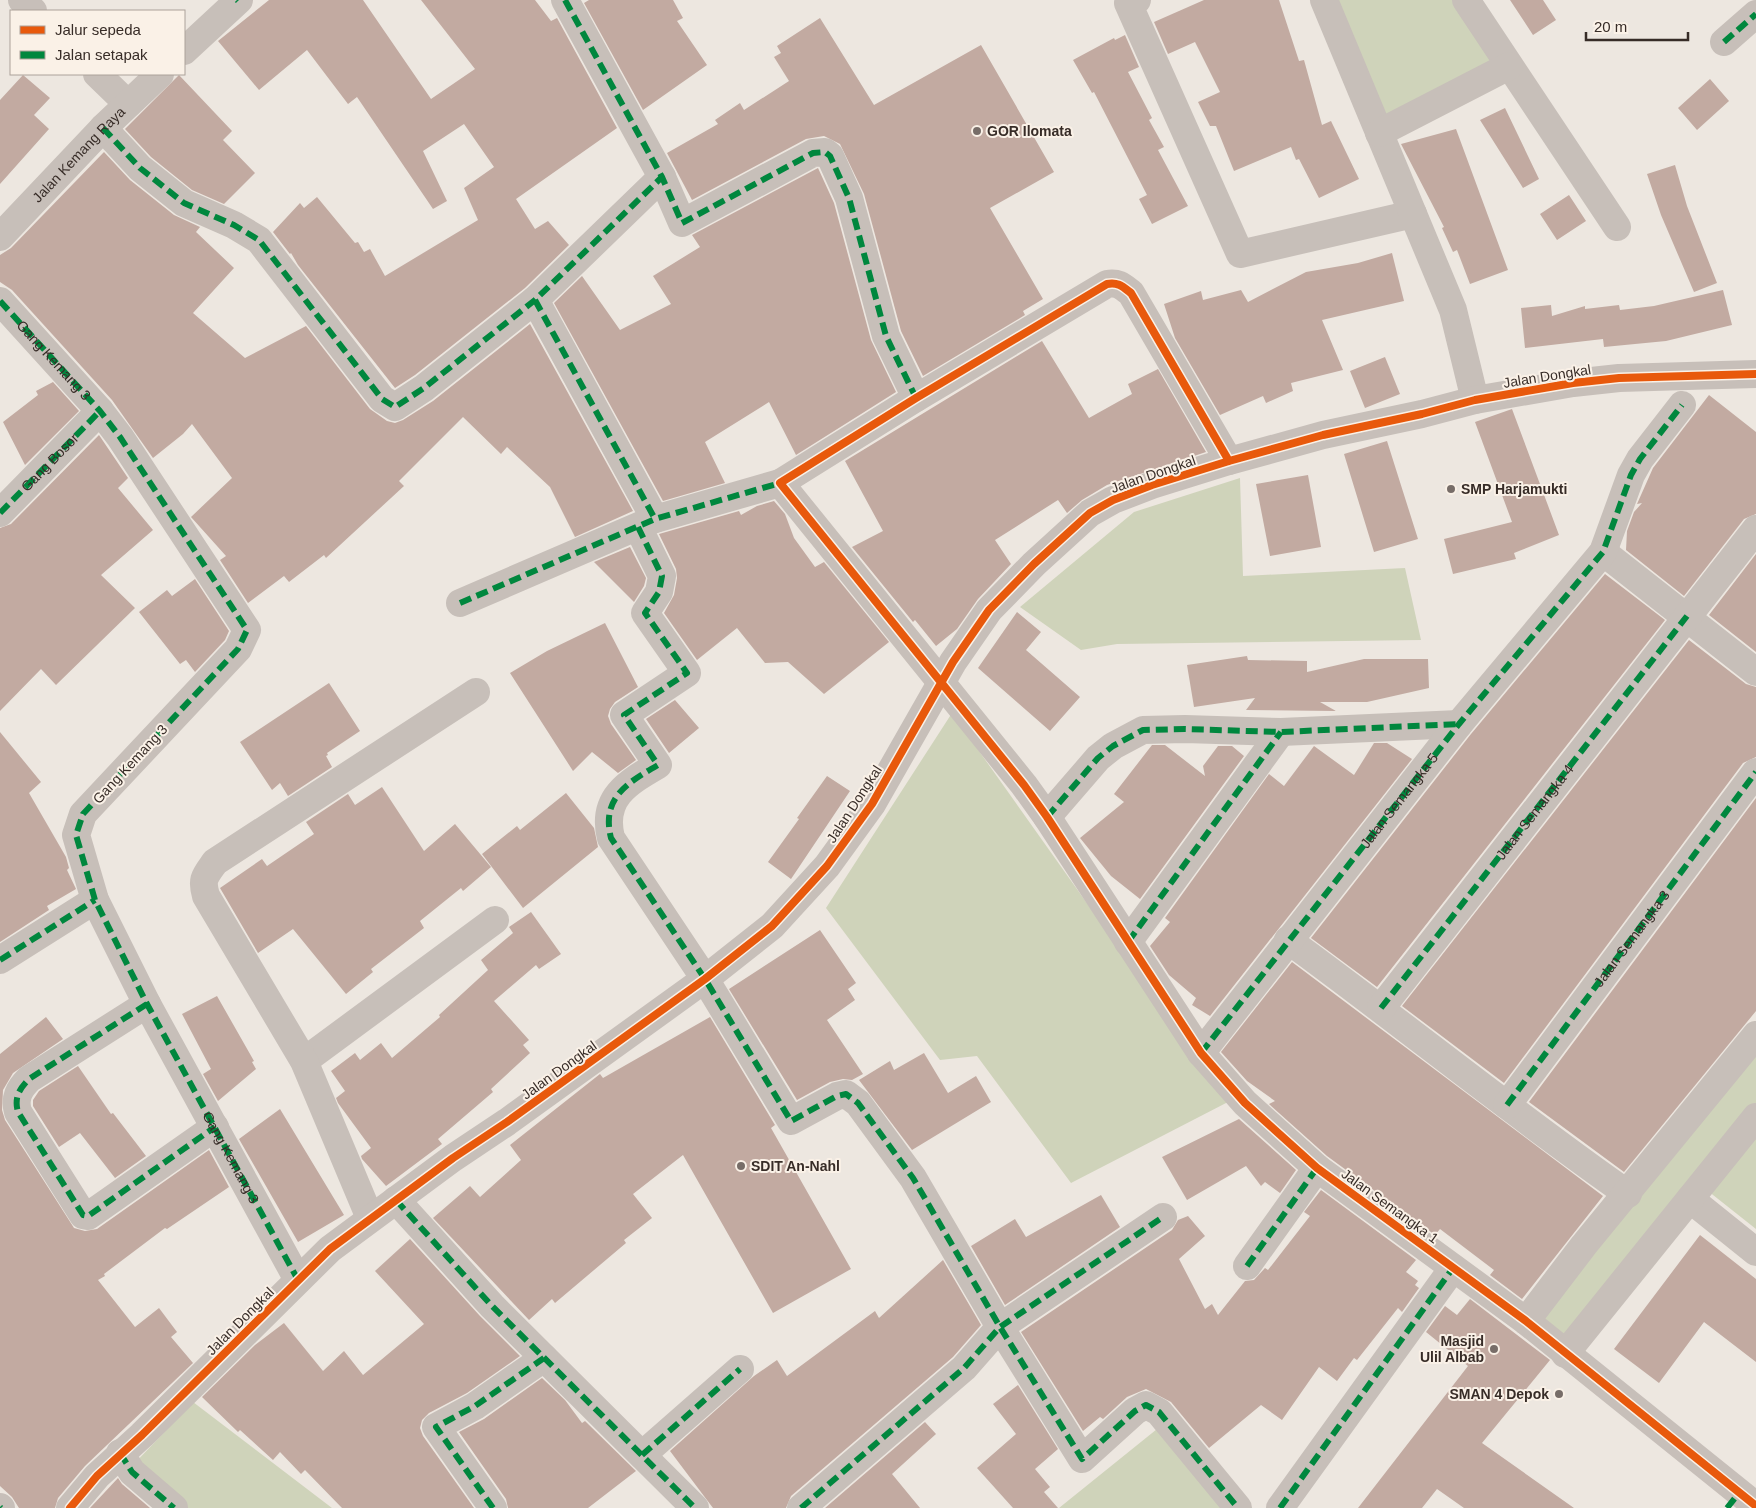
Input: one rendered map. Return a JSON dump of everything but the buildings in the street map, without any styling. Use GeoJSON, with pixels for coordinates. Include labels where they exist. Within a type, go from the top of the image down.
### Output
{"type":"FeatureCollection","features":[{"type":"Feature","properties":{"kind":"street"},"geometry":{"type":"LineString","coordinates":[[22,0],[33,10]]}},
{"type":"Feature","properties":{"kind":"street"},"geometry":{"type":"LineString","coordinates":[[185,51],[238,0]]}},
{"type":"Feature","properties":{"kind":"street"},"geometry":{"type":"LineString","coordinates":[[565,0],[662,177],[682,223],[813,153],[825,152],[830,156],[849,198],[886,336],[916,398]]}},
{"type":"Feature","properties":{"kind":"street"},"geometry":{"type":"LineString","coordinates":[[1137,0],[1128,3],[1240,254],[1413,214]]}},
{"type":"Feature","properties":{"kind":"street"},"geometry":{"type":"LineString","coordinates":[[1324,0],[1453,310],[1475,400]]}},
{"type":"Feature","properties":{"kind":"street"},"geometry":{"type":"LineString","coordinates":[[1466,0],[1617,227]]}},
{"type":"Feature","properties":{"kind":"street"},"geometry":{"type":"LineString","coordinates":[[1724,42],[1756,14]]}},
{"type":"Feature","properties":{"kind":"street"},"geometry":{"type":"LineString","coordinates":[[1379,132],[1509,66]]}},
{"type":"Feature","properties":{"kind":"street"},"geometry":{"type":"LineString","coordinates":[[98,75],[128,104]]}},
{"type":"Feature","properties":{"kind":"street","name":"Jalan Kemang Raya"},"geometry":{"type":"LineString","coordinates":[[0,237],[103,128],[159,75]]}},
{"type":"Feature","properties":{"kind":"street"},"geometry":{"type":"LineString","coordinates":[[103,128],[140,168],[176,198],[234,225],[259,240],[382,399],[395,407],[424,388],[535,300],[662,177]]}},
{"type":"Feature","properties":{"kind":"street"},"geometry":{"type":"LineString","coordinates":[[460,603],[647,523],[780,483],[916,398],[1107,284],[1118,283],[1131,293],[1229,461]]}},
{"type":"Feature","properties":{"kind":"street"},"geometry":{"type":"LineString","coordinates":[[535,300],[647,523],[662,576],[659,592],[644,613],[687,673],[624,715],[658,765],[632,780],[619,793],[606,820],[611,838],[705,979],[791,1121],[837,1096],[846,1094],[858,1104],[913,1178],[1000,1327],[1082,1459],[1135,1411],[1146,1405],[1158,1412],[1238,1508]]}},
{"type":"Feature","properties":{"kind":"street","name":"Gang Kemang 3"},"geometry":{"type":"LineString","coordinates":[[0,301],[100,411],[120,436],[247,630],[238,649],[83,814],[76,835],[95,900],[147,1004],[298,1280]]}},
{"type":"Feature","properties":{"kind":"street","name":"Jalan Dongkal"},"geometry":{"type":"LineString","coordinates":[[70,1508],[120,1453],[142,1435],[330,1249],[370,1218],[705,979],[772,926],[827,866],[872,804],[970,635],[989,610],[1034,564],[1090,513],[1114,500],[1152,485],[1229,461],[1323,435],[1422,414],[1475,400],[1573,383],[1619,378],[1756,374]]}},
{"type":"Feature","properties":{"kind":"street","name":"Jalan Semangka 5"},"geometry":{"type":"LineString","coordinates":[[1201,1052],[1459,724],[1603,552],[1631,475],[1640,459],[1682,405]]}},
{"type":"Feature","properties":{"kind":"street","name":"Gang Bosor"},"geometry":{"type":"LineString","coordinates":[[0,513],[100,411]]}},
{"type":"Feature","properties":{"kind":"street","name":"Jalan Semangka 1"},"geometry":{"type":"LineString","coordinates":[[780,483],[942,683],[1047,817],[1201,1052],[1246,1103],[1317,1168],[1526,1321],[1741,1502]]}},
{"type":"Feature","properties":{"kind":"street","name":"Jalan Semangka 4"},"geometry":{"type":"LineString","coordinates":[[1381,1008],[1756,529]]}},
{"type":"Feature","properties":{"kind":"street"},"geometry":{"type":"LineString","coordinates":[[1603,552],[1756,672]]}},
{"type":"Feature","properties":{"kind":"street"},"geometry":{"type":"LineString","coordinates":[[370,1218],[304,1060],[206,896],[203,884],[205,876],[215,862],[476,692]]}},
{"type":"Feature","properties":{"kind":"street"},"geometry":{"type":"LineString","coordinates":[[1047,817],[1098,758],[1112,746],[1143,730],[1185,729],[1281,732],[1459,724]]}},
{"type":"Feature","properties":{"kind":"street"},"geometry":{"type":"LineString","coordinates":[[1128,942],[1281,732]]}},
{"type":"Feature","properties":{"kind":"street","name":"Jalan Semangka 3"},"geometry":{"type":"LineString","coordinates":[[1507,1105],[1756,772]]}},
{"type":"Feature","properties":{"kind":"street"},"geometry":{"type":"LineString","coordinates":[[0,960],[95,900]]}},
{"type":"Feature","properties":{"kind":"street"},"geometry":{"type":"LineString","coordinates":[[304,1060],[495,920]]}},
{"type":"Feature","properties":{"kind":"street"},"geometry":{"type":"LineString","coordinates":[[1288,940],[1628,1194]]}},
{"type":"Feature","properties":{"kind":"street"},"geometry":{"type":"LineString","coordinates":[[147,1004],[29,1079],[17,1094],[16,1104],[18,1112],[83,1215],[88,1216],[215,1127]]}},
{"type":"Feature","properties":{"kind":"street"},"geometry":{"type":"LineString","coordinates":[[1526,1321],[1584,1245],[1628,1194],[1756,1035]]}},
{"type":"Feature","properties":{"kind":"street"},"geometry":{"type":"LineString","coordinates":[[1566,1354],[1756,1117]]}},
{"type":"Feature","properties":{"kind":"street"},"geometry":{"type":"LineString","coordinates":[[1247,1266],[1317,1168]]}},
{"type":"Feature","properties":{"kind":"street"},"geometry":{"type":"LineString","coordinates":[[1690,1199],[1756,1252]]}},
{"type":"Feature","properties":{"kind":"street"},"geometry":{"type":"LineString","coordinates":[[396,1200],[492,1306],[695,1508]]}},
{"type":"Feature","properties":{"kind":"street"},"geometry":{"type":"LineString","coordinates":[[801,1508],[964,1368],[1000,1327],[1163,1217]]}},
{"type":"Feature","properties":{"kind":"street"},"geometry":{"type":"LineString","coordinates":[[1280,1508],[1453,1268]]}},
{"type":"Feature","properties":{"kind":"street"},"geometry":{"type":"LineString","coordinates":[[493,1508],[436,1427],[475,1406],[544,1358]]}},
{"type":"Feature","properties":{"kind":"street"},"geometry":{"type":"LineString","coordinates":[[642,1455],[740,1369]]}},
{"type":"Feature","properties":{"kind":"street"},"geometry":{"type":"LineString","coordinates":[[120,1453],[132,1472],[174,1508]]}},
{"type":"Feature","properties":{"kind":"green space"},"geometry":{"type":"Polygon","coordinates":[[[1324,0],[1466,0],[1509,66],[1379,133],[1324,0]]]}},
{"type":"Feature","properties":{"kind":"green space"},"geometry":{"type":"Polygon","coordinates":[[[1240,478],[1243,576],[1405,568],[1421,640],[1117,644],[1081,650],[1020,607],[1134,512],[1240,478]]]}},
{"type":"Feature","properties":{"kind":"green space"},"geometry":{"type":"Polygon","coordinates":[[[952,713],[1228,1102],[1071,1183],[977,1056],[940,1060],[826,908],[952,713]]]}},
{"type":"Feature","properties":{"kind":"green space"},"geometry":{"type":"Polygon","coordinates":[[[1756,1035],[1756,1117],[1565,1354],[1526,1321],[1756,1035]]]}},
{"type":"Feature","properties":{"kind":"green space"},"geometry":{"type":"Polygon","coordinates":[[[1756,1127],[1756,1229],[1708,1191],[1756,1127]]]}},
{"type":"Feature","properties":{"kind":"green space"},"geometry":{"type":"Polygon","coordinates":[[[193,1402],[332,1508],[187,1508],[133,1465],[193,1402]]]}},
{"type":"Feature","properties":{"kind":"green space"},"geometry":{"type":"Polygon","coordinates":[[[1162,1425],[1246,1508],[1059,1508],[1162,1425]]]}},
{"type":"Feature","properties":{"kind":"marked path"},"geometry":{"type":"LineString","coordinates":[[565,0],[662,177],[682,223],[813,153],[825,152],[830,156],[849,198],[886,336],[916,398]]}},
{"type":"Feature","properties":{"kind":"marked path"},"geometry":{"type":"LineString","coordinates":[[1724,42],[1756,14]]}},
{"type":"Feature","properties":{"kind":"marked path"},"geometry":{"type":"LineString","coordinates":[[103,128],[140,168],[184,203],[234,225],[259,240],[382,399],[395,407],[424,388],[535,300],[662,177]]}},
{"type":"Feature","properties":{"kind":"marked path"},"geometry":{"type":"LineString","coordinates":[[535,300],[655,519]]}},
{"type":"Feature","properties":{"kind":"marked path"},"geometry":{"type":"LineString","coordinates":[[0,301],[100,411],[120,437],[247,630],[238,649],[83,814],[76,835],[95,900],[147,1004],[298,1280]]}},
{"type":"Feature","properties":{"kind":"marked path"},"geometry":{"type":"LineString","coordinates":[[1201,1053],[1459,724],[1603,552],[1631,475],[1640,459],[1682,405]]}},
{"type":"Feature","properties":{"kind":"marked path"},"geometry":{"type":"LineString","coordinates":[[0,513],[100,411]]}},
{"type":"Feature","properties":{"kind":"marked path"},"geometry":{"type":"LineString","coordinates":[[460,603],[655,519],[780,483]]}},
{"type":"Feature","properties":{"kind":"marked path"},"geometry":{"type":"LineString","coordinates":[[638,527],[662,576],[659,592],[645,613],[687,673],[624,715],[658,765],[627,785],[613,802],[609,824],[611,838],[705,979],[791,1121],[837,1096],[846,1094],[858,1103],[913,1178],[1000,1327],[1082,1459],[1135,1411],[1146,1405],[1159,1412],[1238,1508]]}},
{"type":"Feature","properties":{"kind":"marked path"},"geometry":{"type":"LineString","coordinates":[[1381,1008],[1687,616]]}},
{"type":"Feature","properties":{"kind":"marked path"},"geometry":{"type":"LineString","coordinates":[[1047,817],[1098,758],[1113,746],[1143,730],[1185,729],[1281,732],[1459,724]]}},
{"type":"Feature","properties":{"kind":"marked path"},"geometry":{"type":"LineString","coordinates":[[1128,942],[1281,732]]}},
{"type":"Feature","properties":{"kind":"marked path"},"geometry":{"type":"LineString","coordinates":[[1507,1105],[1756,772]]}},
{"type":"Feature","properties":{"kind":"marked path"},"geometry":{"type":"LineString","coordinates":[[0,960],[95,900]]}},
{"type":"Feature","properties":{"kind":"marked path"},"geometry":{"type":"LineString","coordinates":[[147,1004],[29,1079],[22,1086],[18,1094],[18,1112],[83,1215],[88,1216],[215,1127]]}},
{"type":"Feature","properties":{"kind":"marked path"},"geometry":{"type":"LineString","coordinates":[[1247,1266],[1317,1168]]}},
{"type":"Feature","properties":{"kind":"marked path"},"geometry":{"type":"LineString","coordinates":[[396,1200],[492,1306],[695,1508]]}},
{"type":"Feature","properties":{"kind":"marked path"},"geometry":{"type":"LineString","coordinates":[[801,1508],[964,1368],[1000,1327],[1163,1217]]}},
{"type":"Feature","properties":{"kind":"marked path"},"geometry":{"type":"LineString","coordinates":[[1280,1508],[1453,1268]]}},
{"type":"Feature","properties":{"kind":"marked path"},"geometry":{"type":"LineString","coordinates":[[493,1508],[436,1427],[475,1406],[544,1358]]}},
{"type":"Feature","properties":{"kind":"marked path"},"geometry":{"type":"LineString","coordinates":[[642,1455],[740,1369]]}},
{"type":"Feature","properties":{"kind":"marked path"},"geometry":{"type":"LineString","coordinates":[[120,1453],[132,1472],[174,1508]]}},
{"type":"Feature","properties":{"kind":"marked path"},"geometry":{"type":"LineString","coordinates":[[1727,1508],[1739,1493]]}},
{"type":"Feature","properties":{"kind":"cycle path"},"geometry":{"type":"LineString","coordinates":[[1229,461],[1131,293],[1120,285],[1107,284],[916,398],[780,483],[1024,785],[1047,817],[1201,1053],[1245,1103],[1317,1168],[1526,1321],[1756,1506]]}},
{"type":"Feature","properties":{"kind":"cycle path"},"geometry":{"type":"LineString","coordinates":[[70,1508],[97,1476],[142,1435],[330,1249],[453,1158],[507,1122],[705,979],[772,926],[827,866],[872,804],[953,662],[989,610],[1034,564],[1090,513],[1113,500],[1152,485],[1229,461],[1323,435],[1422,414],[1475,400],[1573,383],[1619,378],[1756,374]]}},
{"type":"Feature","properties":{"kind":"place","name":"GOR Ilomata"},"geometry":{"type":"Point","coordinates":[977,131]}},
{"type":"Feature","properties":{"kind":"place","name":"SMP Harjamukti"},"geometry":{"type":"Point","coordinates":[1451,489]}},
{"type":"Feature","properties":{"kind":"place","name":"SDIT An-Nahl"},"geometry":{"type":"Point","coordinates":[741,1166]}},
{"type":"Feature","properties":{"kind":"place","name":"Masjid Ulil Albab"},"geometry":{"type":"Point","coordinates":[1494,1349]}},
{"type":"Feature","properties":{"kind":"place","name":"SMAN 4 Depok"},"geometry":{"type":"Point","coordinates":[1559,1394]}}]}
